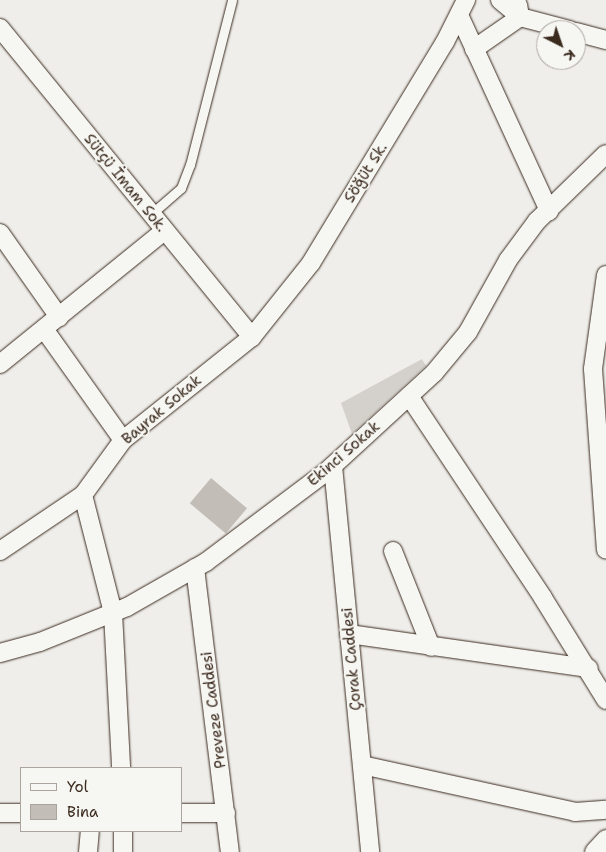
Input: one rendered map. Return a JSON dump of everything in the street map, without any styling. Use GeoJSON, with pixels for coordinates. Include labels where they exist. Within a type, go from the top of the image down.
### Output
{"type":"FeatureCollection","features":[{"type":"Feature","properties":{"kind":"street"},"geometry":{"type":"LineString","coordinates":[[500,0],[546,20]]}},
{"type":"Feature","properties":{"kind":"street"},"geometry":{"type":"LineString","coordinates":[[462,7],[474,49],[549,211]]}},
{"type":"Feature","properties":{"kind":"street","name":"Söğüt Sk."},"geometry":{"type":"LineString","coordinates":[[252,337],[311,263],[462,7]]}},
{"type":"Feature","properties":{"kind":"street"},"geometry":{"type":"LineString","coordinates":[[474,49],[518,8]]}},
{"type":"Feature","properties":{"kind":"street","name":"Sütçü İmam Sok."},"geometry":{"type":"LineString","coordinates":[[0,28],[163,232],[252,337]]}},
{"type":"Feature","properties":{"kind":"street"},"geometry":{"type":"LineString","coordinates":[[586,35],[606,40]]}},
{"type":"Feature","properties":{"kind":"street","name":"Ekinci Sokak"},"geometry":{"type":"LineString","coordinates":[[0,653],[40,642],[113,613],[195,568],[333,466],[409,396],[468,332],[508,260],[549,211],[606,154]]}},
{"type":"Feature","properties":{"kind":"street"},"geometry":{"type":"LineString","coordinates":[[0,364],[163,232]]}},
{"type":"Feature","properties":{"kind":"street"},"geometry":{"type":"LineString","coordinates":[[0,233],[59,317]]}},
{"type":"Feature","properties":{"kind":"street"},"geometry":{"type":"LineString","coordinates":[[606,274],[593,369],[606,550]]}},
{"type":"Feature","properties":{"kind":"street"},"geometry":{"type":"LineString","coordinates":[[44,329],[124,440]]}},
{"type":"Feature","properties":{"kind":"street","name":"Bayrak Sokak"},"geometry":{"type":"LineString","coordinates":[[0,552],[83,494],[124,440],[252,337]]}},
{"type":"Feature","properties":{"kind":"street"},"geometry":{"type":"LineString","coordinates":[[409,396],[589,668],[606,700]]}},
{"type":"Feature","properties":{"kind":"street","name":"Çorak Caddesi"},"geometry":{"type":"LineString","coordinates":[[333,466],[370,852]]}},
{"type":"Feature","properties":{"kind":"street"},"geometry":{"type":"LineString","coordinates":[[83,494],[113,613],[121,767]]}},
{"type":"Feature","properties":{"kind":"street"},"geometry":{"type":"LineString","coordinates":[[394,551],[431,647]]}},
{"type":"Feature","properties":{"kind":"street","name":"Preveze Caddesi"},"geometry":{"type":"LineString","coordinates":[[195,568],[230,852]]}},
{"type":"Feature","properties":{"kind":"street"},"geometry":{"type":"LineString","coordinates":[[350,634],[589,668]]}},
{"type":"Feature","properties":{"kind":"street"},"geometry":{"type":"LineString","coordinates":[[362,765],[575,812],[606,810]]}},
{"type":"Feature","properties":{"kind":"street"},"geometry":{"type":"LineString","coordinates":[[182,813],[226,812]]}},
{"type":"Feature","properties":{"kind":"street"},"geometry":{"type":"LineString","coordinates":[[0,813],[20,813]]}},
{"type":"Feature","properties":{"kind":"street"},"geometry":{"type":"LineString","coordinates":[[88,852],[90,832]]}},
{"type":"Feature","properties":{"kind":"street"},"geometry":{"type":"LineString","coordinates":[[123,832],[123,852]]}},
{"type":"Feature","properties":{"kind":"street"},"geometry":{"type":"LineString","coordinates":[[594,852],[606,839]]}},
{"type":"Feature","properties":{"kind":"lane"},"geometry":{"type":"LineString","coordinates":[[150,215],[181,188],[190,165],[232,0]]}},
{"type":"Feature","properties":{"kind":"shaded area"},"geometry":{"type":"Polygon","coordinates":[[[422,359],[426,366],[352,434],[341,403],[422,359]]]}},
{"type":"Feature","properties":{"kind":"building"},"geometry":{"type":"Polygon","coordinates":[[[211,478],[247,508],[226,533],[190,503],[211,478]]]}}]}
